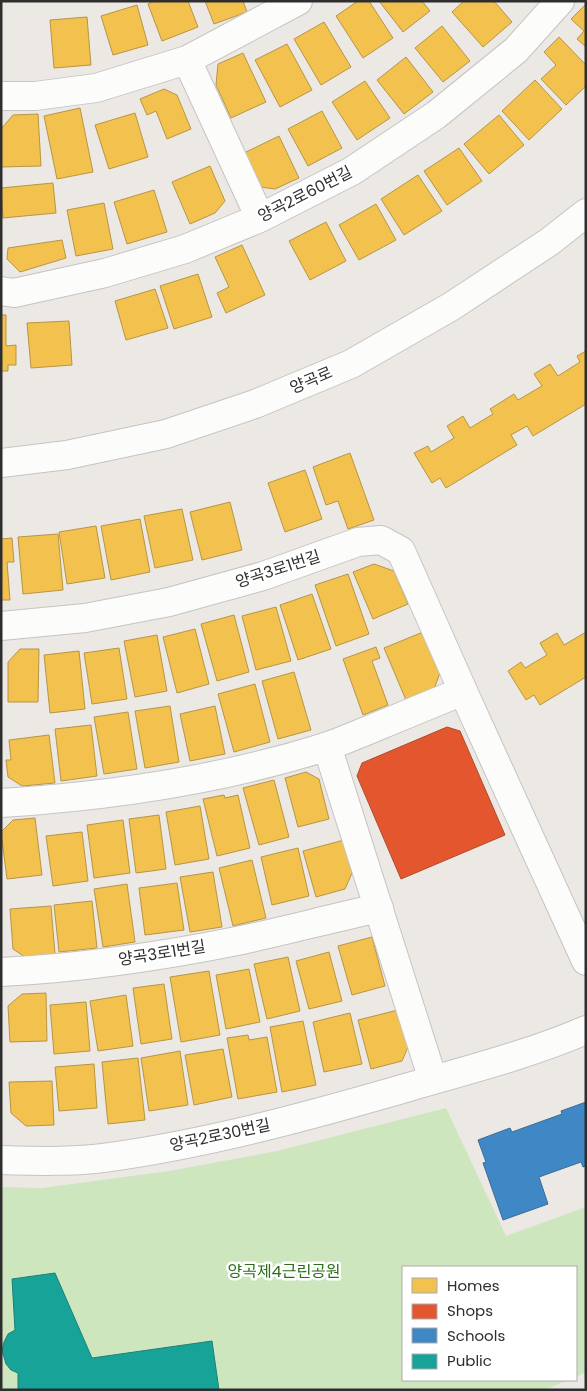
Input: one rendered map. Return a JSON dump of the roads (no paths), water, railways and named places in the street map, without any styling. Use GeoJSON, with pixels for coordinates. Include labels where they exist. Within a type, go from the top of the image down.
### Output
{"type":"FeatureCollection","features":[{"type":"Feature","properties":{"kind":"street"},"geometry":{"type":"LineString","coordinates":[[1,96],[35,96],[96,88],[187,60],[298,1]]}},
{"type":"Feature","properties":{"kind":"street","name":"양곡2로60번길"},"geometry":{"type":"LineString","coordinates":[[1,291],[14,293],[105,273],[185,249],[260,218],[352,170],[436,115],[516,50],[560,1]]}},
{"type":"Feature","properties":{"kind":"street"},"geometry":{"type":"LineString","coordinates":[[187,60],[260,218]]}},
{"type":"Feature","properties":{"kind":"street","name":"양곡로"},"geometry":{"type":"LineString","coordinates":[[1,463],[67,455],[166,434],[256,404],[351,364],[452,306],[549,242],[586,213]]}},
{"type":"Feature","properties":{"kind":"street","name":"양곡3로1번길"},"geometry":{"type":"LineString","coordinates":[[1,626],[85,618],[169,602],[263,576],[358,542],[381,540],[401,551],[462,691],[586,961]]}},
{"type":"Feature","properties":{"kind":"street"},"geometry":{"type":"LineString","coordinates":[[1,802],[49,800],[98,794],[200,779],[259,766],[328,746],[462,691]]}},
{"type":"Feature","properties":{"kind":"street"},"geometry":{"type":"LineString","coordinates":[[328,746],[433,1080]]}},
{"type":"Feature","properties":{"kind":"street","name":"양곡3로1번길"},"geometry":{"type":"LineString","coordinates":[[1,972],[79,966],[188,950],[241,940],[379,908]]}},
{"type":"Feature","properties":{"kind":"street","name":"양곡2로30번길"},"geometry":{"type":"LineString","coordinates":[[1,1160],[32,1161],[102,1158],[210,1139],[338,1108],[562,1040],[586,1030]]}},
{"type":"Feature","properties":{"kind":"park label","name":"양곡제4근린공원"},"geometry":{"type":"Point","coordinates":[284,1271]}}]}
